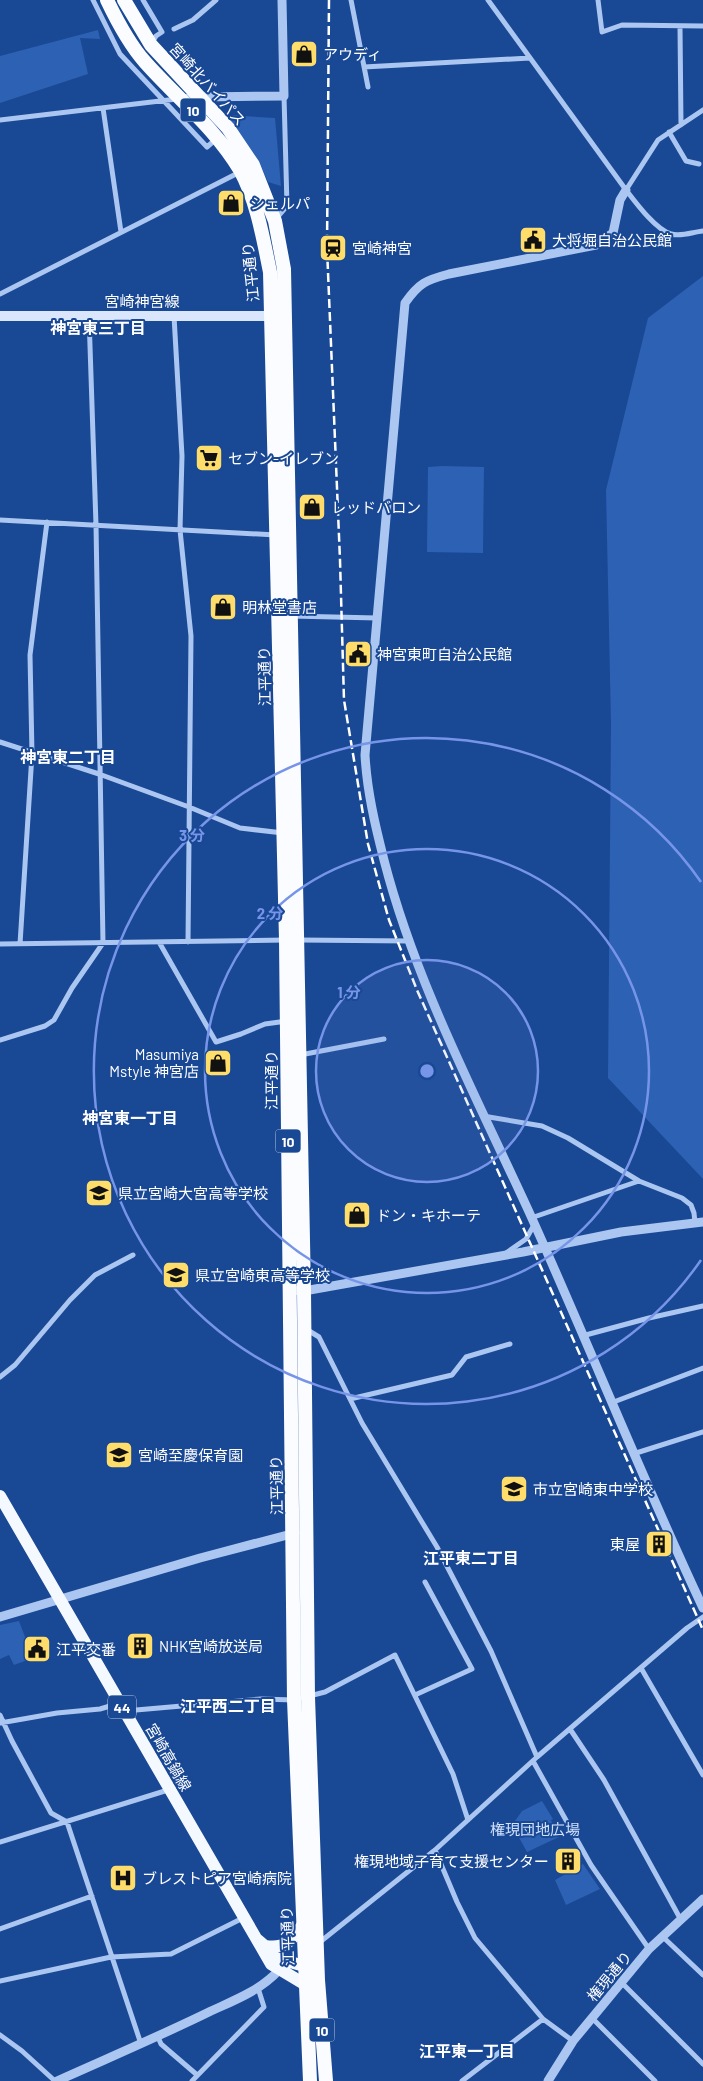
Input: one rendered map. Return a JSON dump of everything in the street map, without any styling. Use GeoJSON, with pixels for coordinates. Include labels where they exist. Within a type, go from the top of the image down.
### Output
{"type":"FeatureCollection","features":[{"type":"Feature","properties":{"kind":"highway","name":"宮崎北バイパス"},"geometry":{"type":"LineString","coordinates":[[107,0],[119,23],[144,61],[218,137],[240,172],[262,230]]}},
{"type":"Feature","properties":{"kind":"highway","name":"宮崎北バイパス"},"geometry":{"type":"LineString","coordinates":[[124,0],[151,45],[228,128],[253,165],[275,221]]}},
{"type":"Feature","properties":{"kind":"highway","name":"江平通り"},"geometry":{"type":"LineString","coordinates":[[275,221],[284,269],[285,316],[284,833],[300,1055],[304,1291],[299,1533]]}},
{"type":"Feature","properties":{"kind":"highway","name":"江平通り"},"geometry":{"type":"LineString","coordinates":[[262,230],[270,272],[277,536],[285,616],[292,940],[287,1021],[289,1290],[299,1533],[304,1966],[312,1982],[326,2081]]}},
{"type":"Feature","properties":{"kind":"highway","name":"江平通り"},"geometry":{"type":"LineString","coordinates":[[301,1698],[317,1944]]}},
{"type":"Feature","properties":{"kind":"highway","name":"10"},"geometry":{"type":"LineString","coordinates":[[312,1982],[317,1944]]}},
{"type":"Feature","properties":{"kind":"highway","name":"江平通り"},"geometry":{"type":"LineString","coordinates":[[310,2081],[312,1982]]}},
{"type":"Feature","properties":{"kind":"main road","name":"宮崎神宮線"},"geometry":{"type":"LineString","coordinates":[[0,316],[285,316]]}},
{"type":"Feature","properties":{"kind":"main road","name":"宮崎高鍋線"},"geometry":{"type":"LineString","coordinates":[[0,1496],[271,1964],[279,1970],[312,1982]]}},
{"type":"Feature","properties":{"kind":"main road"},"geometry":{"type":"LineString","coordinates":[[256,1939],[265,1946],[284,1946],[303,1924]]}},
{"type":"Feature","properties":{"kind":"main road"},"geometry":{"type":"LineString","coordinates":[[266,1955],[304,1966]]}},
{"type":"Feature","properties":{"kind":"street"},"geometry":{"type":"LineString","coordinates":[[93,0],[120,54],[207,147],[218,137]]}},
{"type":"Feature","properties":{"kind":"street"},"geometry":{"type":"LineString","coordinates":[[143,0],[162,32],[156,36],[151,45]]}},
{"type":"Feature","properties":{"kind":"street"},"geometry":{"type":"LineString","coordinates":[[174,29],[193,20],[216,0]]}},
{"type":"Feature","properties":{"kind":"street"},"geometry":{"type":"LineString","coordinates":[[275,221],[286,206],[282,0]]}},
{"type":"Feature","properties":{"kind":"street"},"geometry":{"type":"LineString","coordinates":[[351,0],[368,87]]}},
{"type":"Feature","properties":{"kind":"street"},"geometry":{"type":"LineString","coordinates":[[488,0],[626,190],[645,213],[665,232],[672,235],[703,231]]}},
{"type":"Feature","properties":{"kind":"street"},"geometry":{"type":"LineString","coordinates":[[598,0],[602,32],[622,24],[680,27],[703,26]]}},
{"type":"Feature","properties":{"kind":"street"},"geometry":{"type":"LineString","coordinates":[[680,27],[681,125]]}},
{"type":"Feature","properties":{"kind":"street"},"geometry":{"type":"LineString","coordinates":[[364,67],[530,58]]}},
{"type":"Feature","properties":{"kind":"street"},"geometry":{"type":"LineString","coordinates":[[0,120],[200,97],[284,96]]}},
{"type":"Feature","properties":{"kind":"street"},"geometry":{"type":"LineString","coordinates":[[103,108],[121,232]]}},
{"type":"Feature","properties":{"kind":"street"},"geometry":{"type":"LineString","coordinates":[[703,110],[658,140],[620,200],[613,233],[596,245],[441,276],[417,286],[405,302],[365,755],[366,781],[374,822],[395,902],[441,1023],[533,1221],[633,1454],[703,1608]]}},
{"type":"Feature","properties":{"kind":"street"},"geometry":{"type":"LineString","coordinates":[[669,132],[686,161],[699,164]]}},
{"type":"Feature","properties":{"kind":"street"},"geometry":{"type":"LineString","coordinates":[[0,294],[240,172]]}},
{"type":"Feature","properties":{"kind":"street"},"geometry":{"type":"LineString","coordinates":[[0,1040],[46,1026],[54,1020],[72,988],[103,943],[96,525],[89,316]]}},
{"type":"Feature","properties":{"kind":"street"},"geometry":{"type":"LineString","coordinates":[[174,316],[182,456],[180,530],[191,636],[188,942]]}},
{"type":"Feature","properties":{"kind":"street"},"geometry":{"type":"LineString","coordinates":[[0,520],[277,536]]}},
{"type":"Feature","properties":{"kind":"street"},"geometry":{"type":"LineString","coordinates":[[20,944],[32,754],[30,655],[47,522]]}},
{"type":"Feature","properties":{"kind":"street"},"geometry":{"type":"LineString","coordinates":[[285,616],[378,618]]}},
{"type":"Feature","properties":{"kind":"street"},"geometry":{"type":"LineString","coordinates":[[0,742],[32,754],[99,774],[240,828],[284,833]]}},
{"type":"Feature","properties":{"kind":"street"},"geometry":{"type":"LineString","coordinates":[[0,944],[292,940],[409,941]]}},
{"type":"Feature","properties":{"kind":"street"},"geometry":{"type":"LineString","coordinates":[[159,942],[216,1042],[226,1040],[265,1024],[287,1021]]}},
{"type":"Feature","properties":{"kind":"street"},"geometry":{"type":"LineString","coordinates":[[300,1055],[384,1039]]}},
{"type":"Feature","properties":{"kind":"street"},"geometry":{"type":"LineString","coordinates":[[289,1290],[304,1291],[544,1248],[621,1232],[699,1223],[690,1205],[682,1198],[639,1181],[568,1138],[542,1126],[483,1116]]}},
{"type":"Feature","properties":{"kind":"street"},"geometry":{"type":"LineString","coordinates":[[501,1255],[526,1239],[533,1221],[639,1181]]}},
{"type":"Feature","properties":{"kind":"street"},"geometry":{"type":"LineString","coordinates":[[0,1377],[15,1365],[70,1300],[95,1275],[133,1255]]}},
{"type":"Feature","properties":{"kind":"street"},"geometry":{"type":"LineString","coordinates":[[582,1336],[648,1318],[703,1306]]}},
{"type":"Feature","properties":{"kind":"street"},"geometry":{"type":"LineString","coordinates":[[303,1328],[319,1337],[362,1423],[438,1549],[492,1651],[535,1759],[591,1865],[649,1949]]}},
{"type":"Feature","properties":{"kind":"street"},"geometry":{"type":"LineString","coordinates":[[350,1399],[452,1375],[466,1357],[510,1344]]}},
{"type":"Feature","properties":{"kind":"street"},"geometry":{"type":"LineString","coordinates":[[611,1402],[703,1368]]}},
{"type":"Feature","properties":{"kind":"street"},"geometry":{"type":"LineString","coordinates":[[633,1454],[703,1432]]}},
{"type":"Feature","properties":{"kind":"street"},"geometry":{"type":"LineString","coordinates":[[0,1617],[60,1601],[200,1558],[299,1533]]}},
{"type":"Feature","properties":{"kind":"street"},"geometry":{"type":"LineString","coordinates":[[414,1695],[472,1669],[425,1582]]}},
{"type":"Feature","properties":{"kind":"street"},"geometry":{"type":"LineString","coordinates":[[317,1944],[435,1850],[535,1759],[687,1628],[703,1617]]}},
{"type":"Feature","properties":{"kind":"street"},"geometry":{"type":"LineString","coordinates":[[2,1723],[56,1713],[100,1709],[120,1703],[136,1710],[260,1699],[301,1698],[325,1692],[395,1655],[453,1774],[468,1820]]}},
{"type":"Feature","properties":{"kind":"street"},"geometry":{"type":"LineString","coordinates":[[640,1668],[703,1775]]}},
{"type":"Feature","properties":{"kind":"street"},"geometry":{"type":"LineString","coordinates":[[0,1715],[2,1723],[51,1813],[66,1822],[92,1896],[110,1957],[141,2044]]}},
{"type":"Feature","properties":{"kind":"street"},"geometry":{"type":"LineString","coordinates":[[570,1729],[604,1780],[681,1921]]}},
{"type":"Feature","properties":{"kind":"street"},"geometry":{"type":"LineString","coordinates":[[0,1842],[169,1790]]}},
{"type":"Feature","properties":{"kind":"street"},"geometry":{"type":"LineString","coordinates":[[435,1850],[475,1938],[543,2019],[573,2041]]}},
{"type":"Feature","properties":{"kind":"street"},"geometry":{"type":"LineString","coordinates":[[0,1929],[92,1896]]}},
{"type":"Feature","properties":{"kind":"street","name":"権現通り"},"geometry":{"type":"LineString","coordinates":[[548,2081],[573,2041],[649,1949],[703,1899]]}},
{"type":"Feature","properties":{"kind":"street"},"geometry":{"type":"LineString","coordinates":[[0,1981],[110,1957],[171,1954],[244,1918]]}},
{"type":"Feature","properties":{"kind":"street"},"geometry":{"type":"LineString","coordinates":[[663,1936],[703,1975]]}},
{"type":"Feature","properties":{"kind":"street"},"geometry":{"type":"LineString","coordinates":[[0,2035],[22,2051],[56,2081],[158,2037],[258,1988],[268,1982],[279,1970]]}},
{"type":"Feature","properties":{"kind":"street"},"geometry":{"type":"LineString","coordinates":[[621,1982],[703,2064]]}},
{"type":"Feature","properties":{"kind":"street"},"geometry":{"type":"LineString","coordinates":[[192,2081],[196,2074],[264,2007],[258,1988]]}},
{"type":"Feature","properties":{"kind":"street"},"geometry":{"type":"LineString","coordinates":[[592,2018],[655,2081]]}},
{"type":"Feature","properties":{"kind":"street"},"geometry":{"type":"LineString","coordinates":[[462,2081],[543,2019]]}},
{"type":"Feature","properties":{"kind":"street"},"geometry":{"type":"LineString","coordinates":[[158,2037],[161,2044],[196,2074]]}},
{"type":"Feature","properties":{"kind":"green space"},"geometry":{"type":"Polygon","coordinates":[[[98,30],[100,39],[80,38],[88,74],[0,103],[0,56],[98,30]]]}},
{"type":"Feature","properties":{"kind":"green space"},"geometry":{"type":"Polygon","coordinates":[[[227,115],[275,118],[281,186],[268,182],[258,160],[227,115]]]}},
{"type":"Feature","properties":{"kind":"green space"},"geometry":{"type":"Polygon","coordinates":[[[703,276],[703,1179],[608,1078],[611,724],[606,490],[648,318],[703,276]]]}},
{"type":"Feature","properties":{"kind":"green space"},"geometry":{"type":"Polygon","coordinates":[[[428,467],[484,467],[483,553],[427,552],[428,467]]]}},
{"type":"Feature","properties":{"kind":"green space"},"geometry":{"type":"Polygon","coordinates":[[[19,1621],[33,1658],[14,1665],[9,1655],[0,1659],[0,1625],[19,1621]]]}},
{"type":"Feature","properties":{"kind":"green space","name":"権現団地広場"},"geometry":{"type":"Polygon","coordinates":[[[542,1801],[553,1819],[551,1820],[559,1837],[527,1852],[512,1825],[522,1811],[542,1801]]]}},
{"type":"Feature","properties":{"kind":"green space"},"geometry":{"type":"Polygon","coordinates":[[[583,1864],[600,1889],[566,1905],[555,1880],[583,1864]]]}},
{"type":"Feature","properties":{"kind":"railway"},"geometry":{"type":"LineString","coordinates":[[329,0],[327,248],[344,700],[368,844],[389,920],[417,990],[703,1630]]}},
{"type":"Feature","properties":{"kind":"place","name":"アウディ"},"geometry":{"type":"Point","coordinates":[304,54]}},
{"type":"Feature","properties":{"kind":"place","name":"シェルパ"},"geometry":{"type":"Point","coordinates":[231,203]}},
{"type":"Feature","properties":{"kind":"place","name":"大将堀自治公民館"},"geometry":{"type":"Point","coordinates":[533,240]}},
{"type":"Feature","properties":{"kind":"place","name":"宮崎神宮"},"geometry":{"type":"Point","coordinates":[333,248]}},
{"type":"Feature","properties":{"kind":"place","name":"セブン-イレブン"},"geometry":{"type":"Point","coordinates":[209,458]}},
{"type":"Feature","properties":{"kind":"place","name":"レッドバロン"},"geometry":{"type":"Point","coordinates":[312,507]}},
{"type":"Feature","properties":{"kind":"place","name":"明林堂書店"},"geometry":{"type":"Point","coordinates":[223,607]}},
{"type":"Feature","properties":{"kind":"place","name":"神宮東町自治公民館"},"geometry":{"type":"Point","coordinates":[358,654]}},
{"type":"Feature","properties":{"kind":"place","name":"Masumiya Mstyle 神宮店"},"geometry":{"type":"Point","coordinates":[218,1063]}},
{"type":"Feature","properties":{"kind":"place","name":"県立宮崎大宮高等学校"},"geometry":{"type":"Point","coordinates":[99,1193]}},
{"type":"Feature","properties":{"kind":"place","name":"ドン・キホーテ"},"geometry":{"type":"Point","coordinates":[357,1215]}},
{"type":"Feature","properties":{"kind":"place","name":"県立宮崎東高等学校"},"geometry":{"type":"Point","coordinates":[176,1275]}},
{"type":"Feature","properties":{"kind":"place","name":"宮崎至慶保育園"},"geometry":{"type":"Point","coordinates":[119,1455]}},
{"type":"Feature","properties":{"kind":"place","name":"市立宮崎東中学校"},"geometry":{"type":"Point","coordinates":[514,1489]}},
{"type":"Feature","properties":{"kind":"place","name":"東屋"},"geometry":{"type":"Point","coordinates":[659,1544]}},
{"type":"Feature","properties":{"kind":"place","name":"NHK宮崎放送局"},"geometry":{"type":"Point","coordinates":[140,1646]}},
{"type":"Feature","properties":{"kind":"place","name":"江平交番"},"geometry":{"type":"Point","coordinates":[37,1649]}},
{"type":"Feature","properties":{"kind":"place","name":"権現地域子育て支援センター"},"geometry":{"type":"Point","coordinates":[568,1861]}},
{"type":"Feature","properties":{"kind":"place","name":"ブレストピア宮崎病院"},"geometry":{"type":"Point","coordinates":[123,1878]}},
{"type":"Feature","properties":{"kind":"district","name":"神宮東三丁目"},"geometry":{"type":"Point","coordinates":[98,327]}},
{"type":"Feature","properties":{"kind":"district","name":"神宮東二丁目"},"geometry":{"type":"Point","coordinates":[68,756]}},
{"type":"Feature","properties":{"kind":"district","name":"神宮東一丁目"},"geometry":{"type":"Point","coordinates":[130,1117]}},
{"type":"Feature","properties":{"kind":"district","name":"江平東二丁目"},"geometry":{"type":"Point","coordinates":[471,1557]}},
{"type":"Feature","properties":{"kind":"district","name":"江平西二丁目"},"geometry":{"type":"Point","coordinates":[228,1705]}},
{"type":"Feature","properties":{"kind":"district","name":"江平東一丁目"},"geometry":{"type":"Point","coordinates":[467,2050]}}]}
